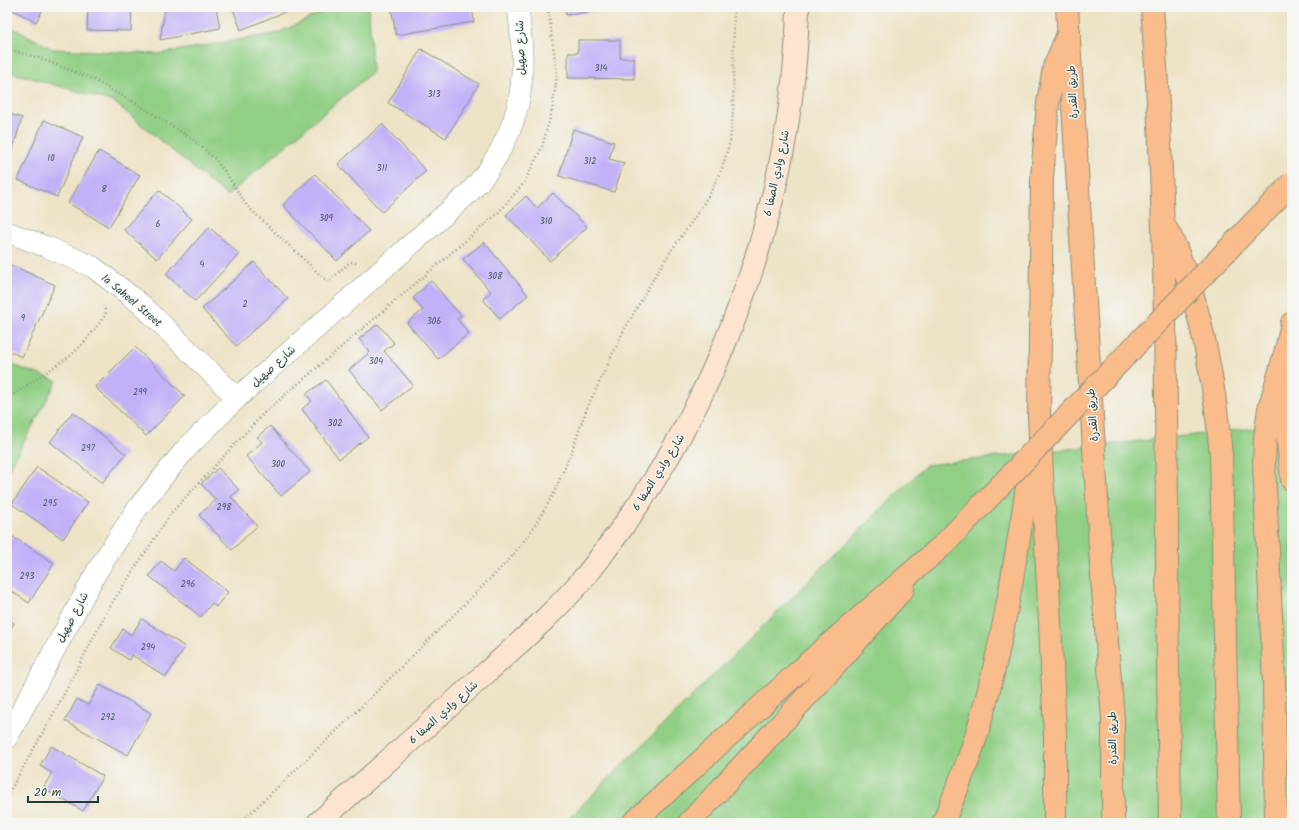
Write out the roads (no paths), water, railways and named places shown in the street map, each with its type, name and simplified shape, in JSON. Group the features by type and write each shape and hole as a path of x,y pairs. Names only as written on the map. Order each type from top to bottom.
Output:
{"main road":[{"name":"طريق القدرة","path":"1067,7 1101,556 1113,719 1113,823"},
{"path":"1152,7 1158,88 1163,223 1170,823"},
{"path":"1055,823 1055,734 1039,417 1042,178 1048,103 1054,67 1069,32"},
{"path":"689,823 832,669 943,545 1292,184"},
{"path":"1163,223 1179,256 1192,294 1203,334 1217,414 1221,455 1229,823"},
{"path":"1276,823 1274,680 1264,465 1265,437 1269,409 1292,323"},
{"path":"1287,346 1285,416 1292,480"},
{"path":"942,823 962,778 979,726 1005,622 1039,417"},
{"path":"633,823 818,654 943,545"}],"street":[{"name":"شارع صهيل","path":"7,738 96,571 137,509 184,451 237,398 468,194 491,168 507,138 518,105 522,70 518,7"},
{"name":"شارع وادي الصفا 6","path":"318,823 471,687 536,627 584,579 631,515 671,453 710,379 734,320 758,251 777,180 790,103 798,25 798,7"},
{"name":"1a Saheel Street","path":"7,232 93,267 142,305 237,398"}]}
